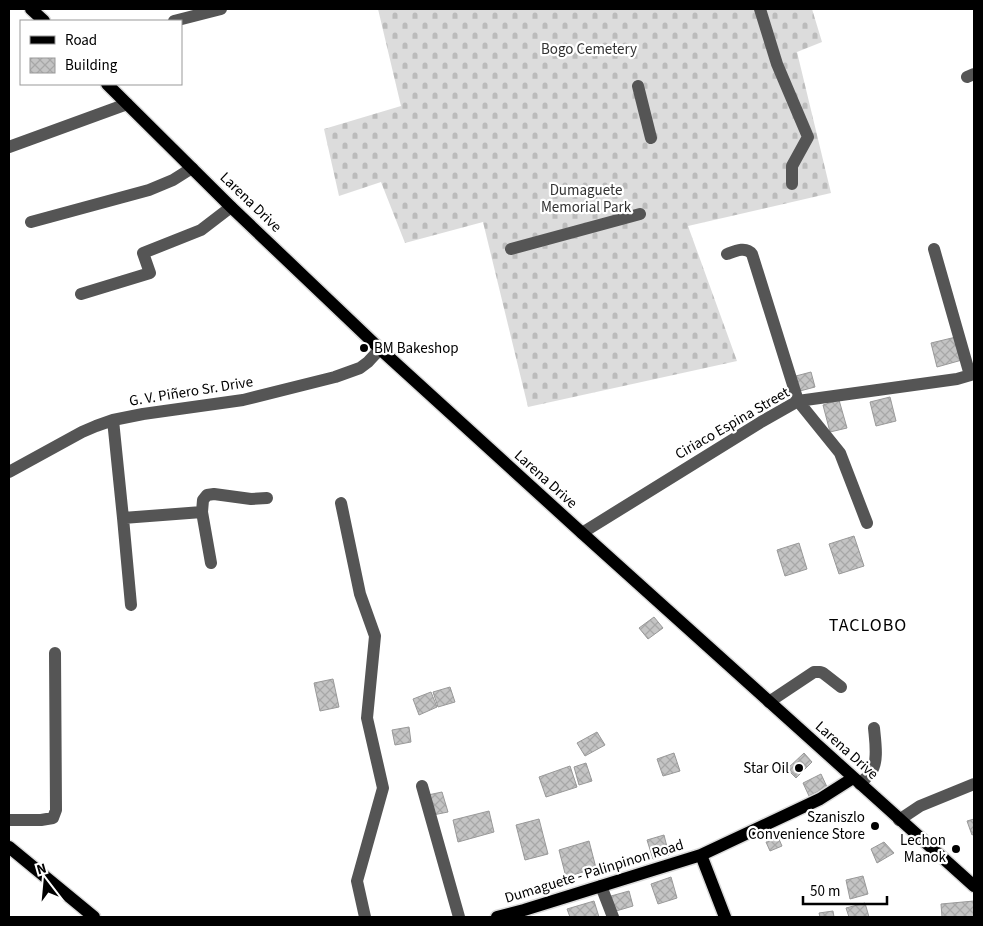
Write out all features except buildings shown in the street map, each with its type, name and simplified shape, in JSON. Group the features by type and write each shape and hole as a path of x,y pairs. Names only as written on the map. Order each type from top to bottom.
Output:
{"main road":[{"path":"31,9 43,20"},
{"name":"Larena Drive","path":"108,85 380,350 974,886"},
{"name":"Dumaguete - Palinpinon Road","path":"496,917 701,855 857,781"},
{"path":"9,847 94,917"},
{"path":"701,855 725,917"}],"street":[{"path":"178,20 221,9"},
{"path":"760,9 777,64 808,137 792,166 792,184"},
{"path":"638,86 651,138"},
{"path":"9,147 127,104"},
{"path":"30,222 149,190 173,180 192,168"},
{"path":"81,294 150,273 143,253 201,230 232,207"},
{"path":"511,249 640,214"},
{"path":"934,249 972,375"},
{"path":"727,254 743,250 750,251 752,254 798,401 840,453 867,523"},
{"name":"G. V. Piñero Sr. Drive","path":"9,472 82,432 113,420 166,410 228,403 335,377 360,368 380,350"},
{"name":"Ciriaco Espina Street","path":"582,533 760,422 798,401 957,379 972,375"},
{"path":"113,420 131,605"},
{"path":"211,563 202,512 203,500 207,495 214,494 251,499 267,498"},
{"path":"341,503 360,594 375,636 367,718 383,788 358,882 365,917"},
{"path":"123,518 202,512"},
{"path":"9,820 53,818 56,810 55,653"},
{"path":"769,702 814,672 824,673 841,688"},
{"path":"857,781 872,772 875,766 874,728"},
{"path":"900,820 920,806 974,784"},
{"path":"422,786 459,917"},
{"path":"601,886 613,917"}],"green space":[{"name":"Dumaguete Memorial Park","path":"378,9 812,9 822,42 797,52 831,193 688,226 737,361 528,407 483,222 405,243 381,182 339,196 324,129 401,106"}],"place":[{"name":"BM Bakeshop","path":"364,348"},
{"name":"Star Oil","path":"799,768"},
{"name":"Szaniszlo Convenience Store","path":"875,826"},
{"name":"Lechon Manok","path":"956,849"}],"district":[{"name":"TACLOBO","path":"868,625"}],"park label":[{"name":"Bogo Cemetery","path":"589,49"}]}
